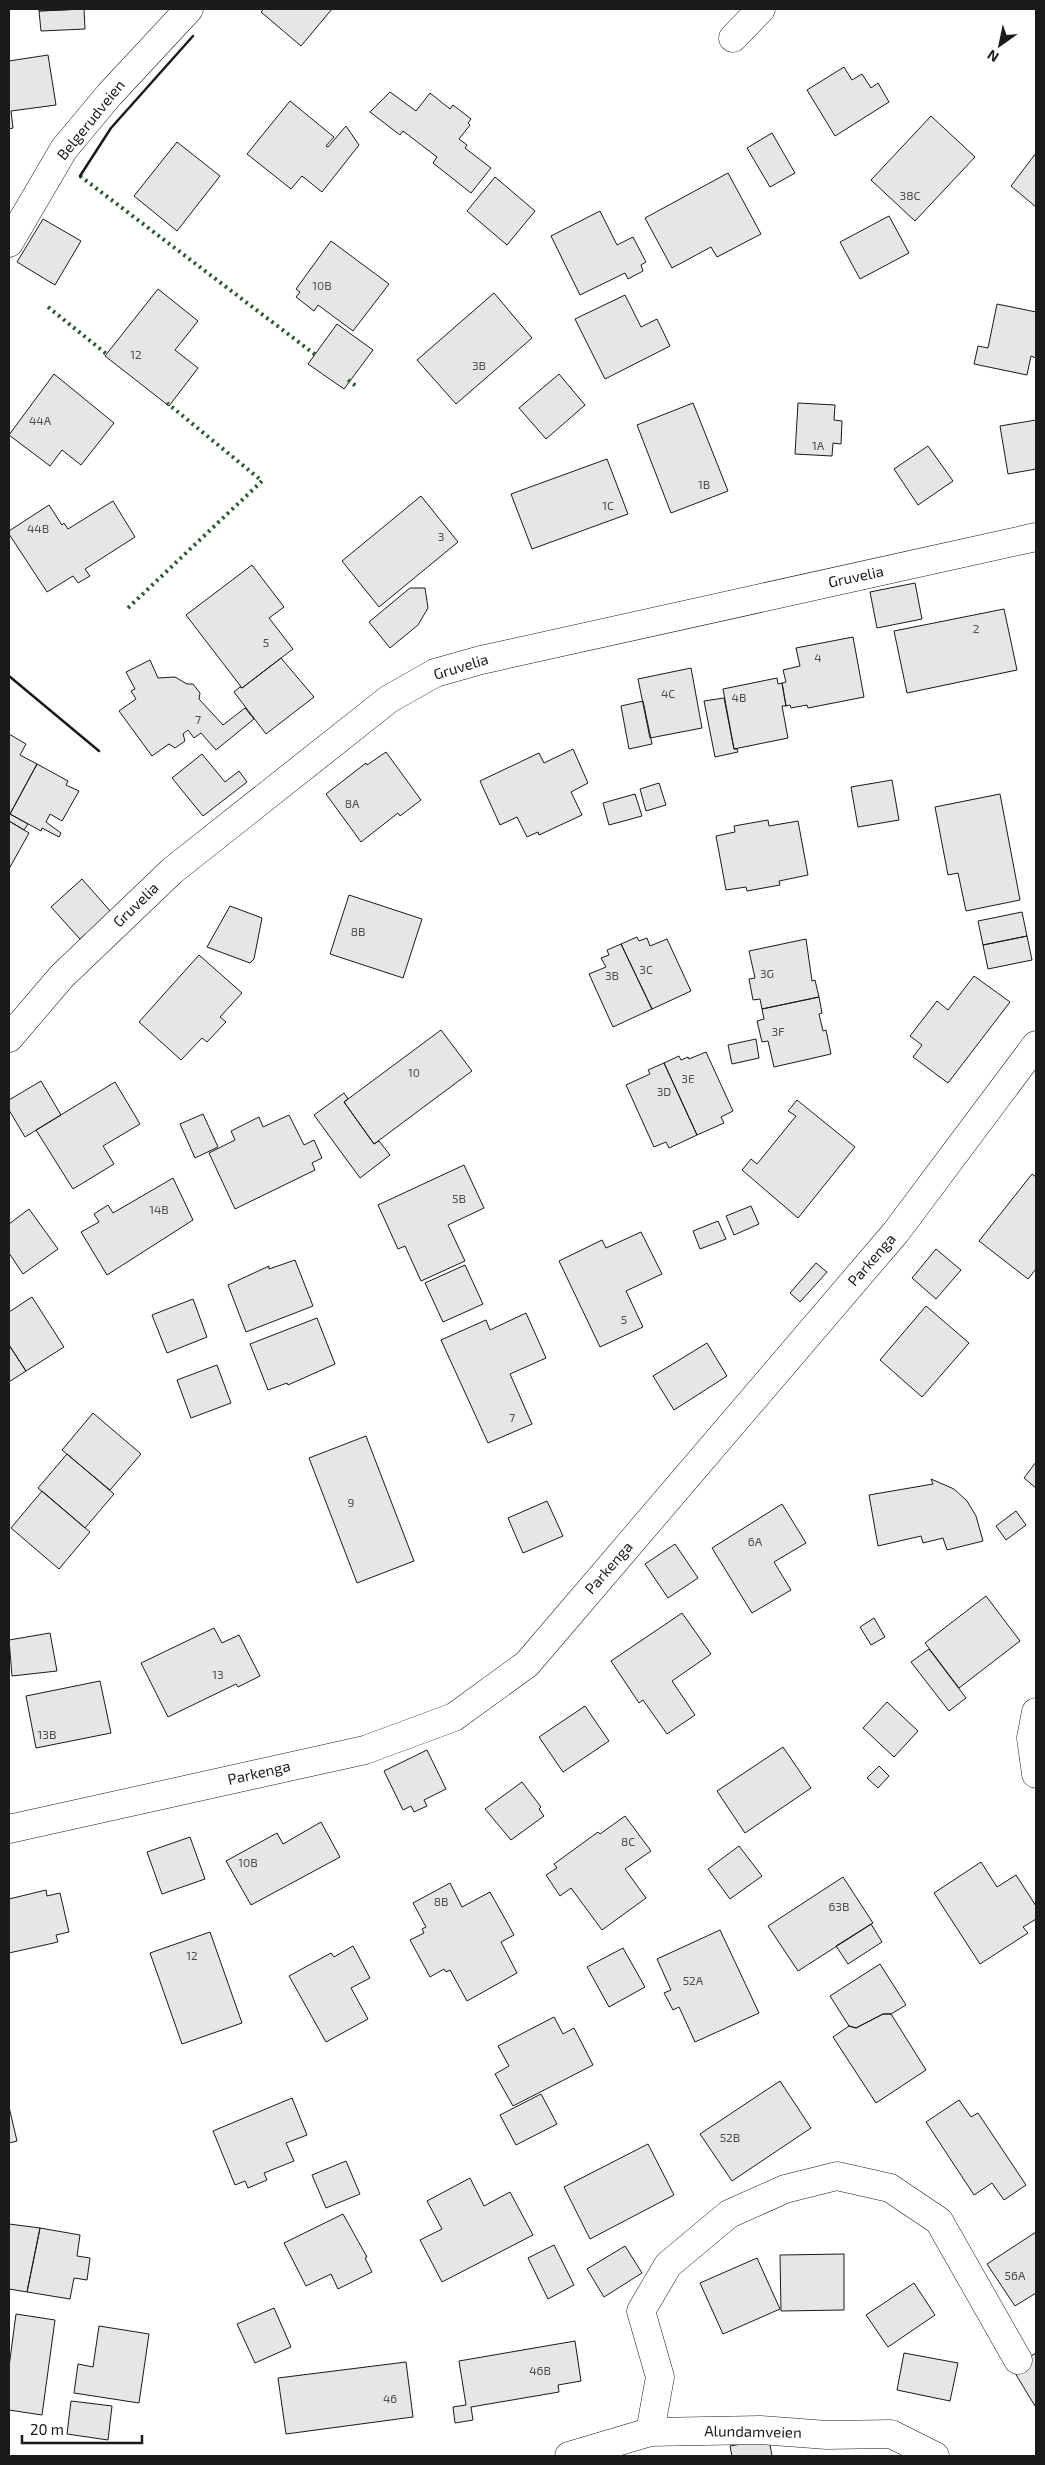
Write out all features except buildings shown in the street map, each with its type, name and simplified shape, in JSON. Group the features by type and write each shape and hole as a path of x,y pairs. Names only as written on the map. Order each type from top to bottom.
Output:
{"street":[{"name":"Belgerudveien","path":"9,243 64,149 109,95 189,9"},
{"path":"733,38 761,9"},
{"name":"Gruvelia","path":"9,1038 62,976 172,870 389,699 435,674 491,658 1036,537"},
{"name":"Parkenga","path":"9,1829 365,1750 454,1717 527,1664 896,1232 1036,1045"},
{"path":"1036,1712 1031,1738 1036,1774"},
{"path":"650,2432 660,2378 641,2311 668,2265 729,2214 786,2188 837,2176 890,2188 939,2221 1018,2360"},
{"name":"Alundamveien","path":"569,2456 650,2432 760,2430 827,2435 890,2434 935,2456"}],"hedge":[{"path":"80,176 317,356"},
{"path":"48,307 109,356"},
{"path":"348,380 356,386"},
{"path":"128,608 262,481 167,403"}],"wall":[{"path":"80,176 111,128 193,36"},
{"path":"9,676 99,751"}]}
